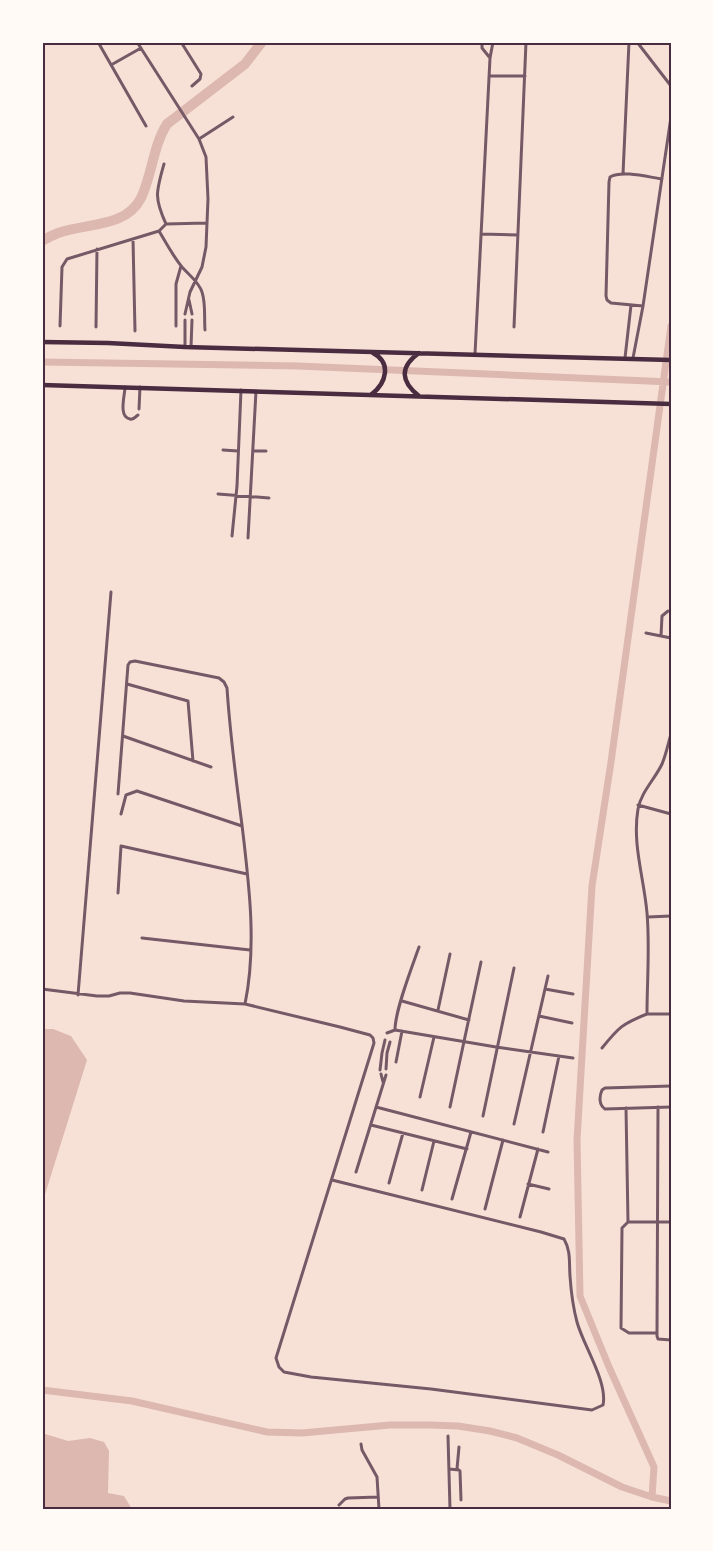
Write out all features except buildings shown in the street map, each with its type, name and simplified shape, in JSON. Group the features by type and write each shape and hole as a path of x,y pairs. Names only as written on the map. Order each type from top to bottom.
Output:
{"main road":[{"path":"42,342 671,360"},
{"path":"370,352 379,356 385,367 383,382 372,394"},
{"path":"419,396 411,390 405,376 406,365 420,353"},
{"path":"42,385 671,404"}],"street":[{"path":"98,42 146,126"},
{"path":"137,42 199,139 206,157 208,170 206,247 202,267 190,292 185,314"},
{"path":"181,42 201,74 200,80 192,86"},
{"path":"482,42 482,48 490,58"},
{"path":"476,354 489,76 493,42"},
{"path":"514,327 526,42"},
{"path":"623,174 629,42"},
{"path":"637,42 671,86"},
{"path":"111,65 141,48"},
{"path":"489,76 525,75"},
{"path":"199,139 233,117"},
{"path":"633,358 671,117"},
{"path":"164,164 156,197 166,224"},
{"path":"642,306 611,303 607,300 609,182 610,177 623,174 662,179"},
{"path":"60,326 61,271 67,259 159,231 166,224 207,223"},
{"path":"159,231 170,251 201,290 204,299 205,330"},
{"path":"481,234 518,235"},
{"path":"133,238 135,331"},
{"path":"96,327 97,249"},
{"path":"176,326 176,284 181,266"},
{"path":"189,298 192,314"},
{"path":"625,358 631,305"},
{"path":"185,320 188,347"},
{"path":"188,347 192,320"},
{"path":"126,387 124,415 131,420 138,415"},
{"path":"139,409 140,387"},
{"path":"232,536 241,390"},
{"path":"248,538 256,391"},
{"path":"223,450 238,450"},
{"path":"253,451 266,451"},
{"path":"218,494 269,498"},
{"path":"78,995 111,592"},
{"path":"661,636 662,616 668,611"},
{"path":"646,633 671,638"},
{"path":"118,794 130,662 219,678 224,682 227,688 230,736 251,921 250,970 245,1004"},
{"path":"127,684 188,701 193,761"},
{"path":"647,1014 648,916 636,842 636,823 638,806 645,790 662,764 671,734"},
{"path":"123,736 211,767"},
{"path":"121,814 126,795 137,791 242,826"},
{"path":"638,806 671,814"},
{"path":"118,893 121,846 247,874"},
{"path":"648,916 671,916"},
{"path":"142,938 250,950"},
{"path":"419,947 392,1033 402,1030 573,1058"},
{"path":"438,1011 450,954"},
{"path":"450,1107 481,962"},
{"path":"483,1116 514,968"},
{"path":"514,1124 548,976"},
{"path":"42,989 78,995 109,996 130,993 184,1000 245,1004 340,1027 370,1035 373,1038 374,1043 276,1358 279,1367 284,1372 592,1410 603,1405 601,1384 577,1323 568,1249 564,1239 332,1180"},
{"path":"545,989 573,994"},
{"path":"401,1001 469,1020"},
{"path":"602,1048 626,1022 647,1014 671,1014"},
{"path":"538,1016 572,1023"},
{"path":"396,1062 402,1030"},
{"path":"420,1097 434,1037"},
{"path":"383,1083 381,1072 385,1040"},
{"path":"386,1070 390,1042"},
{"path":"382,1053 387,1053"},
{"path":"543,1132 560,1056"},
{"path":"356,1172 386,1075"},
{"path":"671,1086 605,1088 602,1090 600,1102 605,1109 671,1107"},
{"path":"376,1107 548,1152"},
{"path":"658,1107 657,1333 658,1339 671,1340"},
{"path":"626,1108 628,1222"},
{"path":"370,1125 467,1149"},
{"path":"452,1199 471,1132"},
{"path":"389,1183 403,1133"},
{"path":"485,1209 502,1140"},
{"path":"422,1190 434,1141"},
{"path":"520,1217 538,1149"},
{"path":"528,1184 549,1189"},
{"path":"657,1333 629,1333 621,1328 622,1228 628,1222 671,1222"},
{"path":"448,1436 450,1509"},
{"path":"361,1444 377,1477 379,1509"},
{"path":"456,1470 459,1447"},
{"path":"449,1469 460,1471 460,1500"},
{"path":"339,1505 348,1498 378,1497"}],"shaded area":[{"path":"42,1029 53,1029 71,1036 87,1060 42,1204"},
{"path":"42,1433 68,1441 90,1438 104,1442 109,1451 108,1493 124,1496 132,1509 42,1509"}],"waterway":[{"path":"42,241 58,233 116,220 134,208 145,189 162,133 167,124 245,64 262,42"},
{"path":"652,1497 654,1467 580,1296 577,1140 592,886 671,326"},
{"path":"42,362 298,366 671,382"},
{"path":"42,1390 132,1401 267,1432 302,1433 390,1425 458,1426 490,1431 517,1438 558,1455 622,1487 671,1501"}]}
